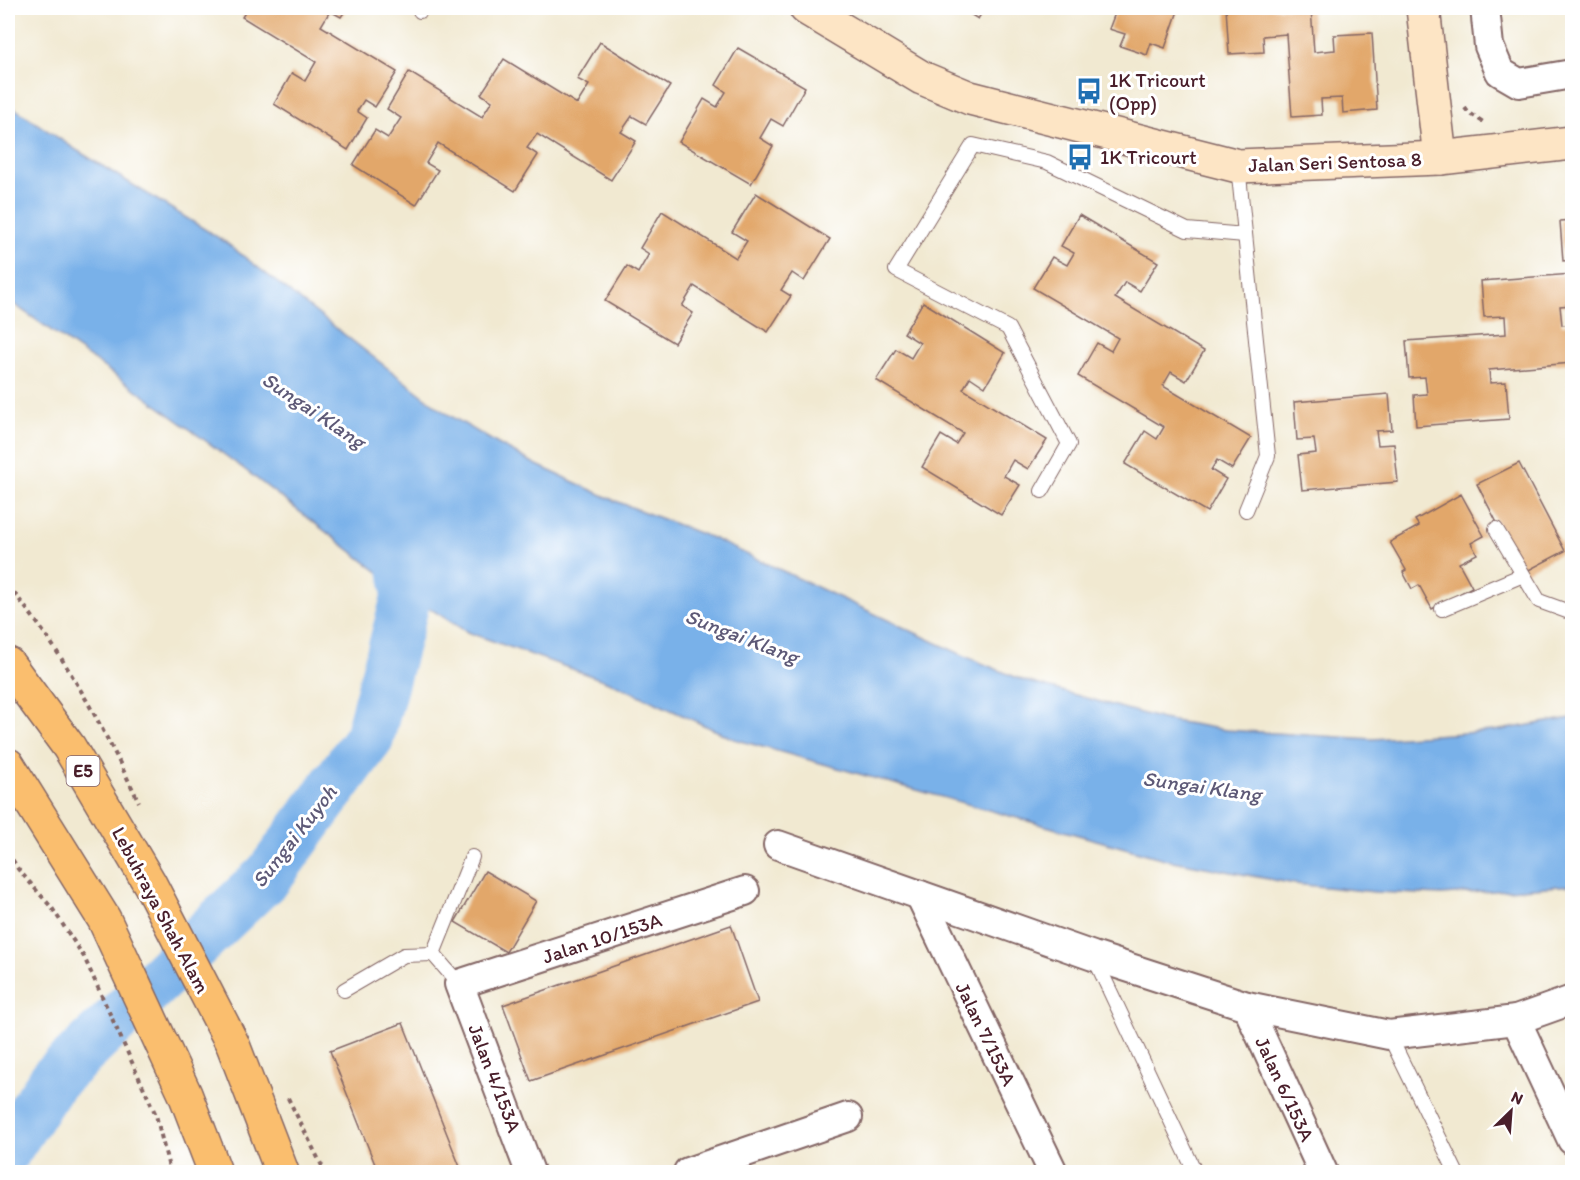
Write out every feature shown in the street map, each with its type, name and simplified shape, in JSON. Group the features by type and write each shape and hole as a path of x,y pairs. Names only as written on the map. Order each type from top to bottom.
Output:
{"highway":[{"name":"Lebuhraya Shah Alam","path":"8,664 69,747 150,884 233,1045 282,1173"},
{"path":"8,765 104,919 185,1094 215,1173"}],"main road":[{"name":"Jalan Seri Sentosa 8","path":"806,8 922,78 970,98 1238,166 1440,158 1572,143"},
{"path":"1423,8 1440,158"}],"street":[{"path":"1485,8 1489,46 1500,72 1519,83 1572,74"},
{"path":"778,845 1093,956 1247,1006 1389,1035 1516,1020 1572,1000"},
{"name":"Jalan 10/153A","path":"459,984 745,891"},
{"name":"Jalan 7/153A","path":"920,895 1053,1173"},
{"name":"Jalan 4/153A","path":"459,984 530,1173"},
{"name":"Jalan 6/153A","path":"1247,1006 1323,1173"},
{"path":"1516,1020 1572,1140"},
{"path":"688,1173 848,1117"}],"lane":[{"path":"1042,491 1069,444 1008,328 896,270 973,145 1047,162 1187,230 1245,235"},
{"path":"1238,166 1269,456 1246,510"},
{"path":"1496,529 1539,601 1572,613"},
{"path":"1442,609 1523,575"},
{"path":"433,954 472,857"},
{"path":"433,954 459,984"},
{"path":"344,990 404,955 433,954"},
{"path":"1093,956 1195,1173"},
{"path":"1389,1035 1456,1173"}],"path":[{"path":"8,586 33,615 96,714 144,811"},
{"path":"8,852 18,869 52,908 84,957 156,1115 170,1173"}],"water":[{"name":"Sungai Klang","path":"8,104 78,151 224,241 444,412 498,444 537,465 613,500 712,538 969,658 1025,681 1162,719 1226,730 1373,739 1494,731 1572,718 1572,885 1442,895 1375,892 1295,884 1168,860 734,739 617,685 467,632 407,594 244,469 8,300"}],"building":[{"path":"248,8 347,8 341,17 330,11 321,26 397,72 375,107 364,100 357,111 367,118 348,150 274,104 292,73 305,81 316,62 242,17"},
{"path":"960,8 985,8 978,19"},
{"path":"1117,8 1179,8 1165,48 1151,43 1147,55 1120,46 1125,34 1109,29"},
{"path":"1226,8 1311,8 1314,52 1335,50 1334,35 1372,33 1377,110 1343,113 1342,98 1321,99 1322,115 1292,117 1286,34 1263,36 1264,52 1229,54"},
{"path":"600,42 670,86 646,124 632,116 621,132 636,141 611,180 537,134 527,148 538,155 515,191 438,143 426,163 438,170 416,205 353,165 375,130 388,138 401,118 387,109 409,72 482,117 492,101 481,94 504,59 577,104 589,85 577,79"},
{"path":"738,48 805,87 783,126 771,119 760,138 773,146 751,184 679,142 704,99 717,107 726,92 716,85"},
{"path":"756,193 830,239 804,281 792,273 781,290 791,296 768,332 694,286 682,306 693,313 674,343 605,301 627,266 638,273 649,254 640,248 662,211 736,258 747,241 732,232"},
{"path":"1079,215 1158,262 1140,291 1125,282 1115,298 1204,351 1186,381 1171,372 1163,386 1251,438 1232,469 1217,460 1211,470 1226,479 1207,512 1125,464 1145,431 1157,439 1164,427 1078,376 1097,343 1111,351 1118,338 1033,288 1052,257 1067,265 1074,253 1061,246"},
{"path":"1572,220 1572,260 1563,261 1560,221"},
{"path":"1572,274 1572,305 1560,306 1562,325 1572,324 1572,363 1489,370 1490,383 1506,382 1509,419 1416,426 1414,395 1427,394 1425,377 1409,378 1406,341 1506,334 1505,316 1484,317 1481,281"},
{"path":"923,302 1005,353 985,387 970,377 963,389 1047,440 1028,469 1013,460 1004,476 1020,485 1001,515 922,467 941,435 956,444 963,433 876,380 896,349 911,358 920,343 904,333"},
{"path":"1389,394 1392,430 1376,431 1378,445 1394,444 1398,482 1302,490 1298,455 1316,453 1314,439 1297,440 1294,402"},
{"path":"1519,463 1565,551 1523,573 1477,484"},
{"path":"1461,494 1484,536 1471,543 1477,554 1459,563 1472,587 1432,609 1419,585 1412,589 1403,572 1406,570 1390,542 1419,526 1415,520"},
{"path":"485,871 536,901 506,952 455,922"},
{"path":"731,925 758,1002 531,1081 503,1005"},
{"path":"403,1023 462,1172 378,1172 330,1051"}],"waterway":[{"name":"Sungai Kuyoh","path":"8,1148 53,1080 269,875 369,738 407,594 397,528"}],"place":[{"name":"1K Tricourt (Opp)","path":"1089,91"},
{"name":"1K Tricourt","path":"1080,157"}]}
